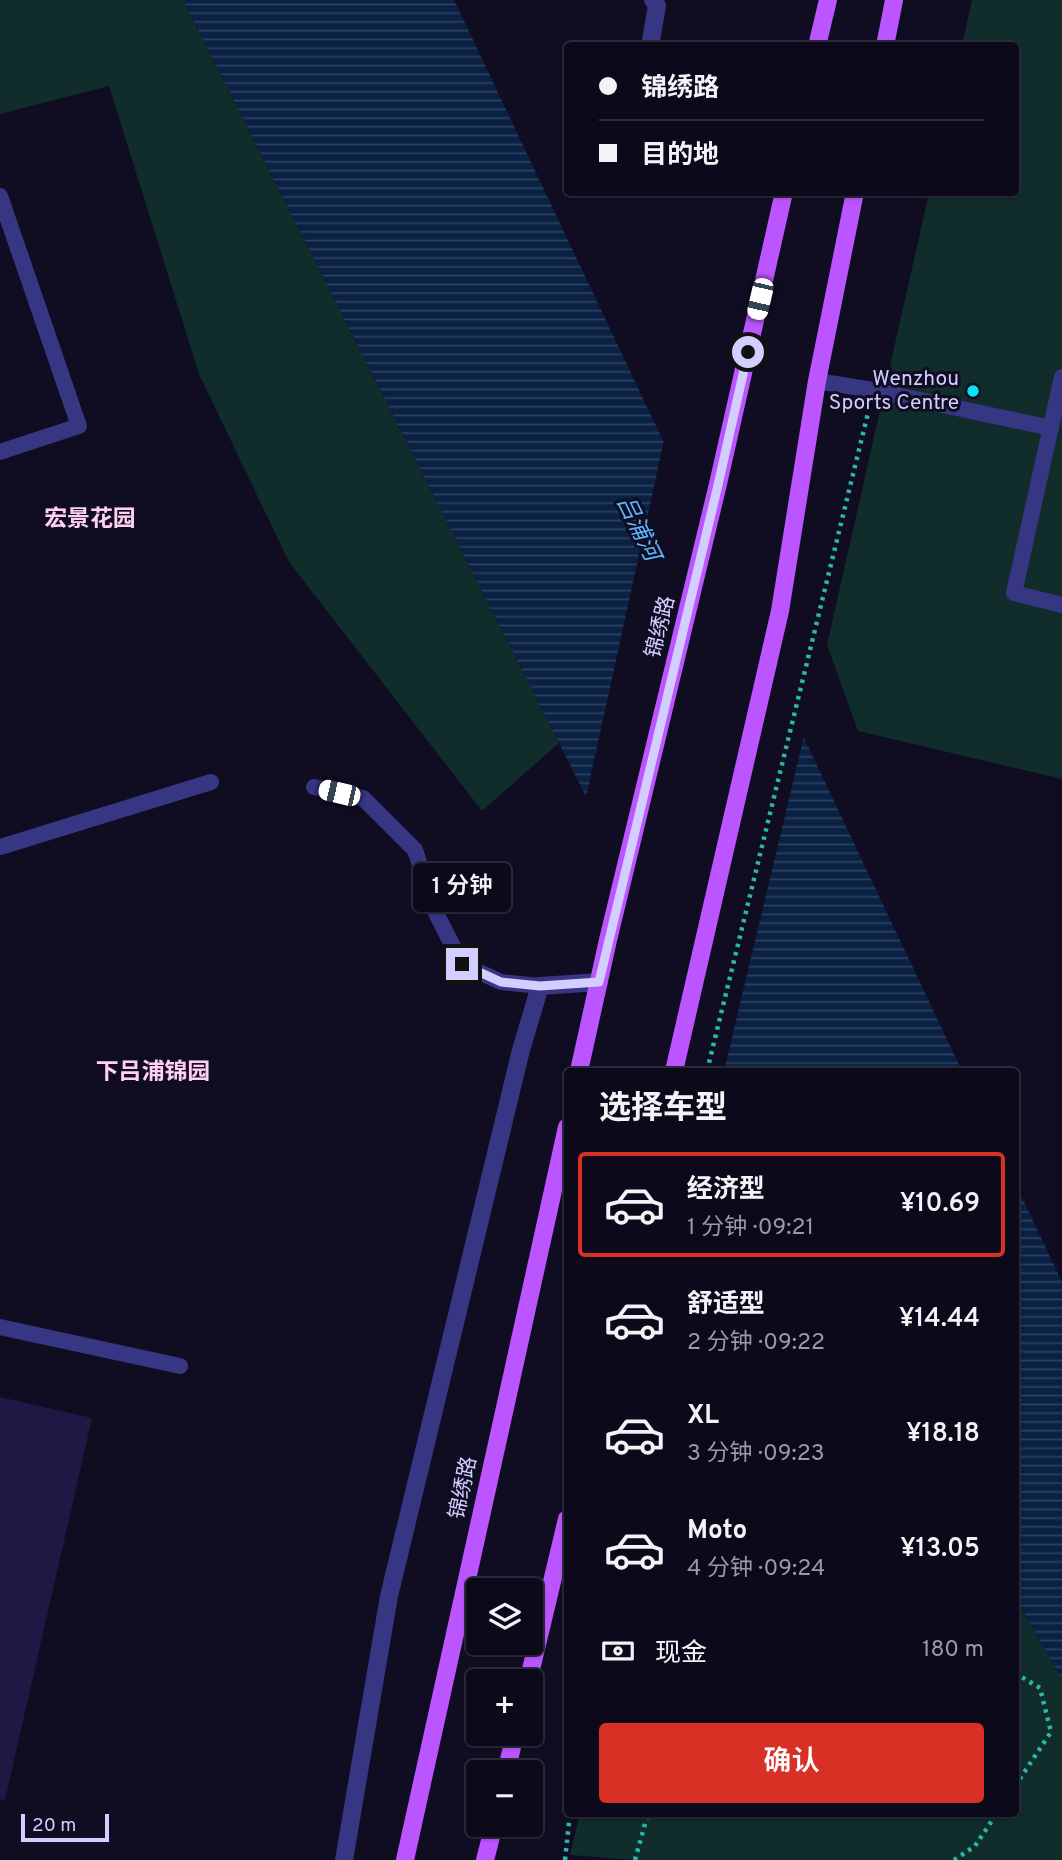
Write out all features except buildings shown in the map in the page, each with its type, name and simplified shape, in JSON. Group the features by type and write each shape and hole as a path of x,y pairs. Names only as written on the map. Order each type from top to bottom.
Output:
{"main road":[{"path":"818,42 827,0"},
{"path":"886,42 894,0"},
{"name":"锦绣路","path":"580,1068 718,485 783,196"},
{"path":"675,1068 780,611 817,381 854,196"},
{"name":"锦绣路","path":"405,1860 564,1140"},
{"path":"531,1669 564,1532"},
{"path":"485,1860 491,1837"}],"street":[{"path":"651,42 657,6 653,0"},
{"path":"344,1860 389,1596 518,1063 540,986 599,982"}],"lane":[{"path":"0,196 79,426 0,452"},
{"path":"1062,377 1014,593 1062,604"},
{"path":"817,381 873,390 1051,428"},
{"path":"0,847 211,782"},
{"path":"314,787 363,798 415,850 436,914 462,964 501,982 540,986"},
{"path":"0,1327 180,1366"}],"path":[{"path":"708,1068 873,390"},
{"path":"1019,1675 1040,1688 1051,1732 1019,1780"},
{"path":"565,1860 570,1817"},
{"path":"635,1860 647,1817"},
{"path":"954,1860 975,1846 994,1817"}],"green space":[{"path":"0,0 183,0 559,743 482,811 289,562 199,374 109,86 0,114"},
{"name":"Wenzhou Sports Centre","path":"972,0 1062,0 1062,779 858,731 827,645 928,196 1019,196 1019,42 963,42"},
{"path":"1019,1603 1062,1680 1062,1860 633,1860 570,1855 579,1817 1019,1817"}],"water":[{"name":"吕浦河","path":"183,0 454,0 961,1068 723,1068"},
{"path":"1019,1191 1062,1282 1062,1680 1019,1603"}],"pier":[{"path":"665,436 805,732 725,1068 719,1068 585,802"}],"place":[{"name":"Wenzhou Sports Centre","path":"973,391"}],"district":[{"name":"宏景花园","path":"90,520"},
{"name":"下吕浦锦园","path":"153,1073"}],"route":[{"path":"462,964 501,982 540,986 599,982 748,352"}]}
